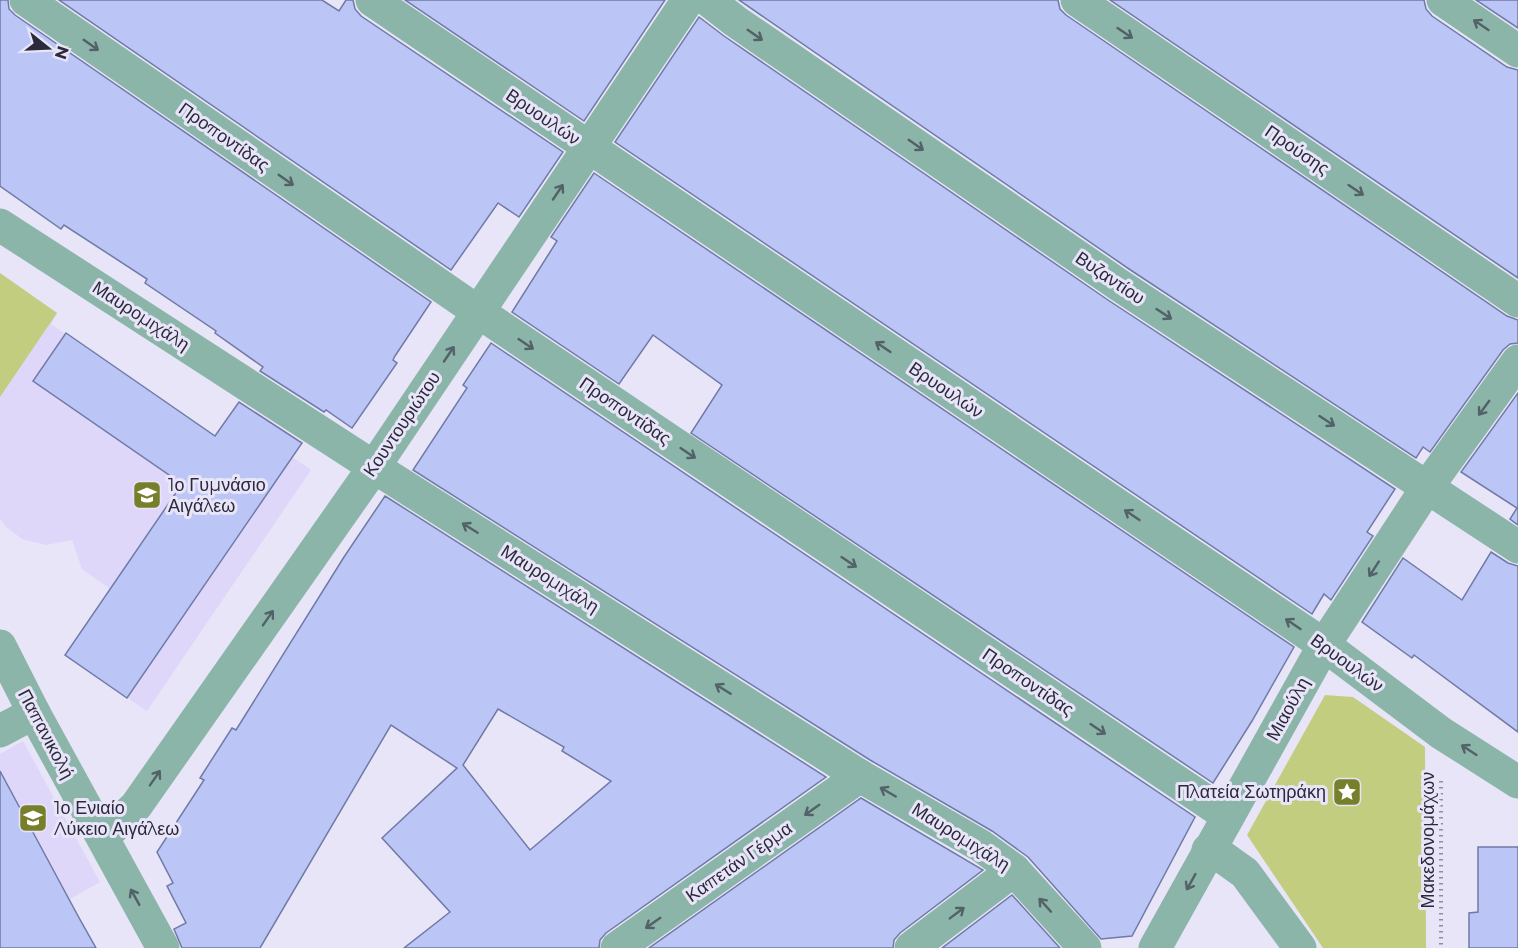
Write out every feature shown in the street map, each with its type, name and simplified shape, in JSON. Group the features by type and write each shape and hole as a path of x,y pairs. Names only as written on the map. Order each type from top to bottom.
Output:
{"street":[{"name":"Προποντίδας","path":"26,0 477,312 1228,816"},
{"name":"Βρυουλών","path":"372,0 1324,645 1441,733 1518,782"},
{"name":"Κουντουριώτου","path":"103,837 136,806 374,467 688,0"},
{"name":"Βυζαντίου","path":"708,0 735,21 1119,285 1518,546"},
{"name":"Προύσης","path":"1077,0 1518,301"},
{"path":"1443,0 1518,51"},
{"name":"Μαυρομιχάλη","path":"0,225 374,467 860,776 981,846 1014,870 1085,948"},
{"name":"Μιαούλη","path":"1155,948 1324,645 1428,486 1518,361"},
{"name":"Παπανικολή","path":"0,646 34,713 163,948"},
{"path":"0,731 34,713"},
{"name":"Καπετάν Γέρμα","path":"617,948 860,776"},
{"path":"1209,850 1245,873 1300,948"},
{"path":"911,948 1014,870"}],"path":[{"name":"Μακεδονομάχων","path":"1441,733 1441,948"}],"shaded area":[{"name":"1ο Γυμνάσιο Αιγάλεω","path":"0,273 57,313 51,324 175,409 201,457 230,414 311,470 147,711 65,655 110,589 82,569 72,540 46,545 22,539 6,527 0,519"},
{"name":"1ο Ενιαίο Λύκειο Αιγάλεω","path":"23,741 100,882 70,899 96,948 0,948 0,754"}],"green space":[{"path":"0,273 57,313 0,397"},
{"name":"Πλατεία Σωτηράκη","path":"1325,695 1353,697 1425,747 1426,948 1323,948 1247,835"}],"building":[{"path":"0,0 8,0 9,9 15,15 431,302 395,356 393,360 397,363 352,428 260,371 263,367 215,333 216,331 145,283 147,279 64,225 61,229 0,186"},
{"path":"59,0 322,0 339,11 346,0 353,0 355,9 361,16 563,152 519,217 498,203 451,270"},
{"path":"405,0 665,0 584,121"},
{"path":"739,0 1058,0 1060,9 1066,15 1507,316 1518,320 1518,343 1510,344 1503,350 1430,452 1423,447 1416,458 1129,269"},
{"path":"1110,0 1424,0 1426,9 1432,16 1507,67 1518,70 1518,278"},
{"path":"1476,0 1518,0 1518,28"},
{"path":"699,17 1108,300 1395,489 1367,532 1373,536 1331,600 1324,594 1312,614 615,142"},
{"path":"594,173 1294,647 1213,783 691,433 722,385 653,335 619,384 512,312 557,241 551,237"},
{"path":"66,333 215,436 239,402 302,443 127,698 65,655 182,484 33,381"},
{"path":"491,343 1195,817 1132,936 1101,939 1028,857 992,831 870,760 413,470 467,388 463,385"},
{"path":"1518,393 1518,525 1510,519 1517,508 1461,472"},
{"path":"385,496 826,777 606,933 600,940 599,948 404,948 450,912 382,838 457,768 391,725 260,948 182,948 174,929 186,923 167,886 173,883 157,852 204,780 200,778 232,728 236,730 344,557","holes":["498,709 564,747 562,751 611,781 530,850 463,765"]},
{"path":"1491,552 1508,563 1518,566 1518,732 1414,655 1412,658 1362,622 1403,558 1462,600"},
{"name":"1ο Ενιαίο Λύκειο Αιγάλεω","path":"0,771 78,916 96,948 0,948"},
{"path":"861,798 983,870 900,933 894,940 893,948 649,948"},
{"path":"1478,847 1518,847 1518,948 1469,948 1469,913 1478,912"},
{"path":"1012,895 1060,948 942,948"}],"place":[{"name":"1ο Γυμνάσιο Αιγάλεω","path":"147,495"},
{"name":"Πλατεία Σωτηράκη","path":"1347,792"},
{"name":"1ο Ενιαίο Λύκειο Αιγάλεω","path":"33,818"}]}
